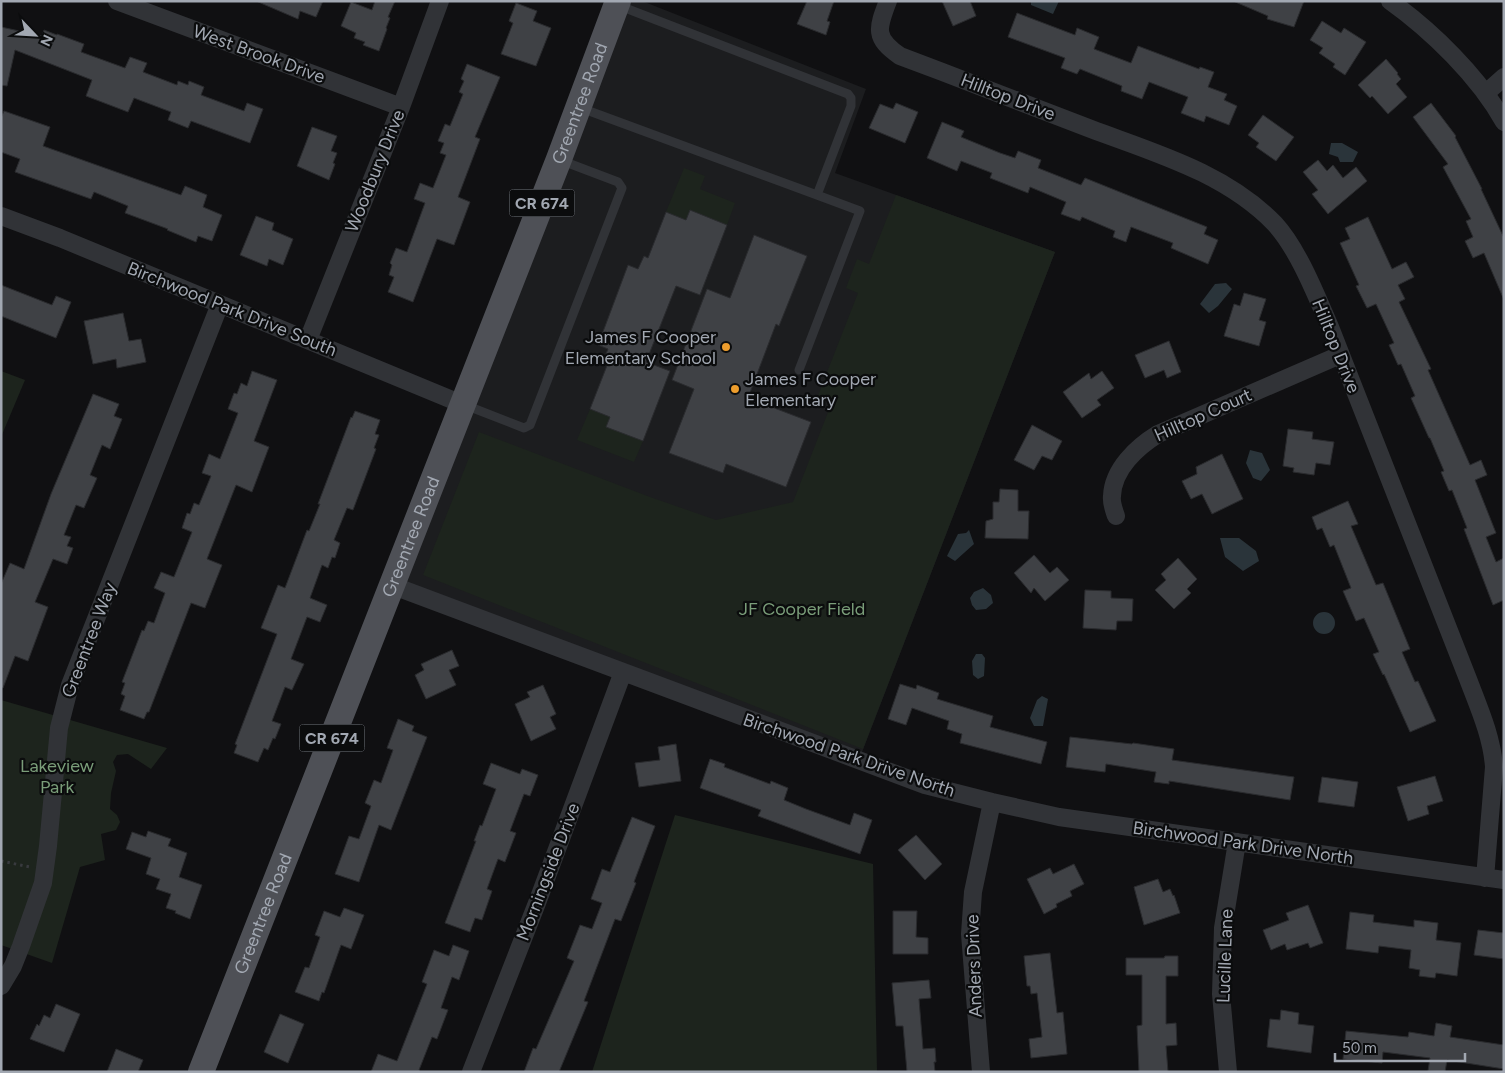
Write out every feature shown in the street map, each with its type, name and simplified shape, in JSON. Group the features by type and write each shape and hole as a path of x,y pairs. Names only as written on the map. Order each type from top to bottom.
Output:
{"main road":[{"name":"Greentree Road","path":"201,1072 559,160 618,3"}],"street":[{"name":"West Brook Drive","path":"117,1 401,107"},
{"name":"Woodbury Drive","path":"308,340 401,107 440,1"},
{"name":"Hilltop Drive","path":"888,1 880,29 881,37 884,44 900,56 1157,154 1227,185 1258,208 1276,225 1292,248 1313,288 1340,355 1468,679 1491,746 1494,767 1486,878"},
{"path":"1390,1 1406,12 1432,36 1486,93 1504,122"},
{"path":"1486,93 1504,77"},
{"name":"Birchwood Park Drive South","path":"1,216 60,238 462,404"},
{"name":"Greentree Way","path":"1,986 13,966 39,896 45,868 59,728 70,686 220,304"},
{"name":"Hilltop Court","path":"1116,516 1112,498 1115,482 1130,457 1142,444 1158,434 1340,355"},
{"name":"Birchwood Park Drive North","path":"391,585 925,785 1059,817 1504,880"},
{"name":"Morningside Drive","path":"471,1072 537,903 623,672"},
{"name":"Anders Drive","path":"982,1072 970,934 973,892 992,802"},
{"name":"Lucille Lane","path":"1228,1072 1221,994 1222,928 1237,842"}],"lane":[{"path":"618,3 848,94 851,98 851,106 817,195"},
{"path":"579,106 860,211 799,370"},
{"path":"462,404 524,428 530,425 622,188 618,182 559,160"}],"path":[{"path":"1,861 45,868"}],"shaded area":[{"name":"James F Cooper Elementary","path":"618,1 642,1 866,89 835,173 1055,252 859,760 391,585"},
{"path":"1031,1 1059,1 1053,14 1031,5"},
{"path":"1331,143 1342,143 1358,152 1353,162 1340,162 1338,157 1329,154"},
{"path":"1226,283 1232,289 1218,306 1209,313 1200,304 1215,284"},
{"path":"1250,450 1262,453 1270,470 1261,481 1253,478 1246,463"},
{"path":"969,530 974,544 955,561 947,556 958,534 966,533"},
{"path":"1220,538 1239,538 1256,551 1259,561 1243,571 1225,557"},
{"path":"983,588 991,595 993,603 986,609 976,610 970,598 974,592"},
{"path":"1324,612 1332,615 1335,623 1332,631 1324,634 1316,631 1313,623 1316,615"},
{"path":"976,654 982,654 985,658 984,676 978,679 973,675 972,661"},
{"path":"1042,696 1048,699 1043,726 1034,726 1030,718 1037,700"}],"green space":[{"path":"684,168 705,176 700,189 735,203 727,225 690,210 686,220 666,212"},
{"name":"JF Cooper Field","path":"896,195 1055,252 863,749 423,575 479,432 716,520 793,502 832,402 817,398 858,293 846,288 857,259 869,264"},
{"path":"1,371 25,380 1,437"},
{"path":"590,409 610,417 607,427 643,441 634,462 577,440"},
{"name":"Lakeview Park","path":"1,700 167,748 151,769 128,754 117,755 113,762 116,771 111,793 110,809 117,815 120,822 116,830 101,834 105,860 80,867 52,963 1,945"},
{"path":"675,815 873,864 877,1072 592,1072"}],"building":[{"path":"256,1 323,1 316,17 300,11 298,19"},
{"path":"375,1 395,1 388,17 390,18 379,51 363,45 365,42 354,38 356,33 341,26 351,2 372,10"},
{"path":"807,1 834,1 827,21 830,22 826,35 797,24"},
{"path":"942,1 970,1 976,16 953,26"},
{"path":"1233,1 1304,1 1294,27 1267,19 1268,16"},
{"path":"516,3 537,11 533,21 551,28 536,66 501,54 513,23 509,21"},
{"path":"1017,13 1075,35 1077,28 1099,37 1094,49 1131,63 1138,46 1199,69 1200,67 1214,72 1208,87 1227,94 1224,100 1237,106 1229,125 1206,116 1204,122 1181,113 1188,97 1149,82 1142,99 1121,91 1122,86 1080,69 1077,74 1061,68 1065,58 1008,37"},
{"path":"1322,21 1341,33 1344,28 1366,42 1345,75 1333,67 1335,64 1319,53 1323,48 1310,40"},
{"path":"1,27 42,36 44,30 57,34 84,44 81,52 125,68 130,57 147,63 143,72 177,85 178,81 188,85 189,81 204,87 201,95 244,111 247,103 263,109 250,143 191,121 188,128 168,120 171,112 134,98 128,112 86,96 92,80 15,50 7,86 1,85"},
{"path":"1386,59 1398,73 1401,79 1396,84 1407,97 1388,114 1372,96 1370,98 1358,85"},
{"path":"467,64 500,77 475,137 480,139 458,197 470,202 454,245 437,239 413,302 388,292 394,277 389,275 392,265 390,263 396,248 407,252 425,203 414,199 420,183 433,188 446,155 440,153 444,143 438,141 445,124 450,126 463,94 459,92 464,81 461,79"},
{"path":"896,103 918,112 905,143 869,128 880,104 893,109"},
{"path":"1431,103 1456,136 1504,238 1504,300 1484,253 1473,258 1465,241 1473,237 1466,221 1471,219 1443,167 1448,164 1413,117"},
{"path":"4,111 50,127 43,146 181,195 185,186 207,195 203,207 222,215 212,241 198,236 196,242 125,213 128,206 94,192 91,199 15,172 20,159 1,152 1,118"},
{"path":"1263,115 1294,137 1276,161 1256,147 1259,143 1248,135"},
{"path":"942,122 964,131 961,137 1000,153 1015,158 1018,151 1041,160 1038,168 1081,185 1085,178 1207,227 1204,234 1218,240 1208,264 1171,248 1173,243 1131,227 1126,242 1113,237 1115,231 1082,217 1080,221 1061,214 1066,202 1030,187 1028,193 990,178 992,173 961,161 957,171 927,158"},
{"path":"312,127 337,136 331,151 337,153 329,180 297,166"},
{"path":"1318,160 1327,171 1333,165 1343,178 1356,167 1367,181 1328,214 1312,194 1318,190 1303,172"},
{"path":"690,210 727,225 700,295 676,286 646,362 670,371 643,441 606,427 610,417 590,409 608,363 603,361 608,349 598,345 628,265 638,269 644,256 648,258 666,212 686,220"},
{"path":"256,216 274,223 272,230 293,239 283,265 269,259 267,266 240,255"},
{"path":"1368,217 1392,269 1406,262 1414,277 1398,285 1405,299 1399,302 1431,369 1428,370 1470,465 1481,460 1487,475 1475,480 1496,533 1486,537 1496,562 1504,558 1504,600 1493,605 1464,529 1467,528 1452,490 1449,491 1441,472 1444,471 1411,398 1415,396 1401,364 1398,365 1389,345 1394,343 1376,304 1367,308 1356,286 1359,285 1340,243 1350,239 1345,228"},
{"path":"754,235 807,256 779,326 776,324 748,398 811,422 786,487 726,464 723,473 669,453 694,389 672,380 707,289 730,298"},
{"path":"1,285 52,305 56,296 71,302 56,338 1,316"},
{"path":"1244,293 1266,299 1259,320 1266,322 1259,346 1224,336 1234,304 1240,306"},
{"path":"123,313 129,341 141,339 146,362 117,368 116,359 93,364 84,321"},
{"path":"1169,341 1181,372 1167,378 1164,370 1145,378 1135,355"},
{"path":"252,371 277,380 254,441 269,447 252,492 236,485 207,559 222,565 205,608 191,603 149,712 147,712 144,719 120,710 125,696 121,694 125,683 122,682 142,630 144,631 148,621 154,623 165,593 154,588 161,572 174,577 192,532 182,528 187,513 190,514 194,503 199,505 211,476 202,473 209,454 220,459 238,413 228,409 234,393 237,394 241,383 247,386"},
{"path":"1102,371 1114,388 1097,400 1101,405 1082,418 1063,392 1089,373 1091,379"},
{"path":"93,394 119,404 114,416 122,419 110,449 102,445 90,475 97,478 84,508 76,505 64,535 71,537 67,546 73,548 67,564 53,559 35,602 48,607 28,661 15,656 3,688 1,687 1,584 10,563 24,569 51,494"},
{"path":"355,411 380,420 375,434 379,435 374,448 376,449 353,510 347,508 334,540 340,543 335,558 332,557 328,568 322,565 310,598 327,605 320,622 307,617 291,659 304,664 292,690 285,687 272,721 281,724 275,739 273,738 268,750 264,748 258,762 234,753 237,745 235,744 277,634 261,628 278,585 285,588 307,530 309,531 320,504 318,504"},
{"path":"1032,425 1062,441 1052,460 1042,456 1034,470 1014,460"},
{"path":"1288,429 1313,432 1312,439 1334,442 1330,465 1316,463 1314,475 1293,472 1294,468 1283,466"},
{"path":"1222,454 1243,499 1212,514 1202,494 1191,499 1182,481 1197,474 1196,467"},
{"path":"1000,489 1018,490 1018,511 1029,511 1028,539 985,538 986,521 993,519 993,502 999,502"},
{"path":"1348,501 1358,524 1351,526 1376,585 1383,583 1410,649 1402,652 1415,682 1418,681 1436,721 1410,732 1373,654 1379,652 1364,618 1356,621 1343,591 1351,588 1334,545 1330,547 1322,528 1317,530 1312,517"},
{"path":"1034,555 1050,573 1057,567 1069,580 1045,601 1034,588 1031,593 1014,573"},
{"path":"1178,558 1197,579 1187,589 1191,593 1174,609 1155,590 1166,580 1161,574"},
{"path":"1085,590 1111,591 1111,598 1133,599 1132,621 1117,621 1116,630 1083,628"},
{"path":"452,650 459,666 449,670 456,685 426,699 415,675 424,670 421,664"},
{"path":"900,684 916,689 917,685 939,693 937,699 993,716 990,727 1047,742 1041,764 960,743 962,734 947,729 949,721 912,708 906,725 888,719"},
{"path":"543,685 556,714 550,717 556,729 531,741 515,704 530,697 527,692"},
{"path":"398,719 414,726 412,731 427,737 391,830 379,825 359,882 335,874 349,836 359,839 371,806 365,803 374,780 381,783 393,750 387,748"},
{"path":"1070,737 1174,749 1172,760 1294,777 1290,800 1169,781 1169,784 1154,782 1156,772 1106,764 1105,772 1066,767"},
{"path":"676,744 681,781 639,787 635,763 660,760 658,747"},
{"path":"710,759 725,764 724,767 770,784 771,781 788,788 784,800 806,809 850,825 854,813 872,820 860,854 758,816 761,810 700,788"},
{"path":"491,763 520,774 522,769 538,775 530,796 524,794 510,831 516,833 505,862 498,859 487,889 492,891 482,920 475,918 470,932 445,923 476,841 474,841 480,825 482,826 496,789 483,784"},
{"path":"1435,776 1443,801 1427,806 1429,814 1408,821 1397,787"},
{"path":"1322,777 1358,782 1354,807 1318,802"},
{"path":"632,817 655,826 621,921 615,919 584,1001 588,1002 559,1072 524,1072 533,1048 536,1049 574,961 567,958 580,925 592,929 602,903 591,899 602,869 610,872"},
{"path":"148,831 171,839 168,846 187,853 179,877 202,885 190,919 166,908 171,894 156,889 160,879 146,874 151,858 126,849 132,832 146,837"},
{"path":"916,835 942,864 925,880 898,850"},
{"path":"1074,864 1084,884 1070,891 1072,896 1056,904 1057,907 1044,914 1027,879 1050,868 1053,874"},
{"path":"1158,879 1163,892 1170,889 1174,895 1180,913 1144,925 1134,887"},
{"path":"1308,905 1323,943 1310,948 1308,943 1287,950 1285,944 1271,950 1263,930 1289,920 1286,913"},
{"path":"344,908 364,915 351,949 341,945 324,993 322,992 319,1001 295,992 305,967 309,968 320,937 315,935 324,911 340,917"},
{"path":"893,911 917,911 916,937 928,938 928,954 893,954"},
{"path":"1350,912 1374,915 1373,922 1414,927 1414,920 1438,923 1436,940 1461,943 1457,976 1436,973 1435,978 1419,976 1420,970 1409,968 1411,950 1379,946 1378,953 1346,949"},
{"path":"1478,930 1504,933 1504,959 1474,955"},
{"path":"453,945 469,951 459,980 452,977 441,1008 448,1010 437,1039 432,1037 419,1070 421,1072 371,1072 378,1054 397,1061 427,984 422,982 434,950 449,956"},
{"path":"1050,953 1057,1013 1063,1012 1067,1054 1031,1058 1029,1039 1042,1037 1037,993 1031,994 1030,986 1027,986 1024,956"},
{"path":"1165,956 1178,956 1178,976 1166,976 1166,1024 1176,1023 1177,1045 1166,1046 1168,1072 1139,1072 1137,1026 1142,1025 1142,975 1126,975 1126,958 1164,958"},
{"path":"929,980 931,998 919,999 923,1049 935,1048 935,1072 907,1072 903,1026 896,1026 892,983"},
{"path":"56,1004 80,1014 64,1052 30,1039 37,1024 39,1026 44,1015 50,1018"},
{"path":"1281,1010 1299,1013 1298,1024 1314,1026 1311,1053 1267,1047 1270,1019 1280,1020"},
{"path":"280,1014 304,1024 288,1063 264,1052"},
{"path":"1436,1023 1452,1026 1450,1037 1504,1045 1504,1069 1447,1060 1445,1072 1428,1071 1430,1058 1383,1052 1382,1063 1343,1059 1346,1031 1408,1037 1409,1032 1434,1036"},
{"path":"116,1049 143,1060 138,1072 107,1072"}],"place":[{"name":"James F Cooper Elementary School","path":"726,347"},
{"name":"James F Cooper Elementary","path":"735,389"}]}
